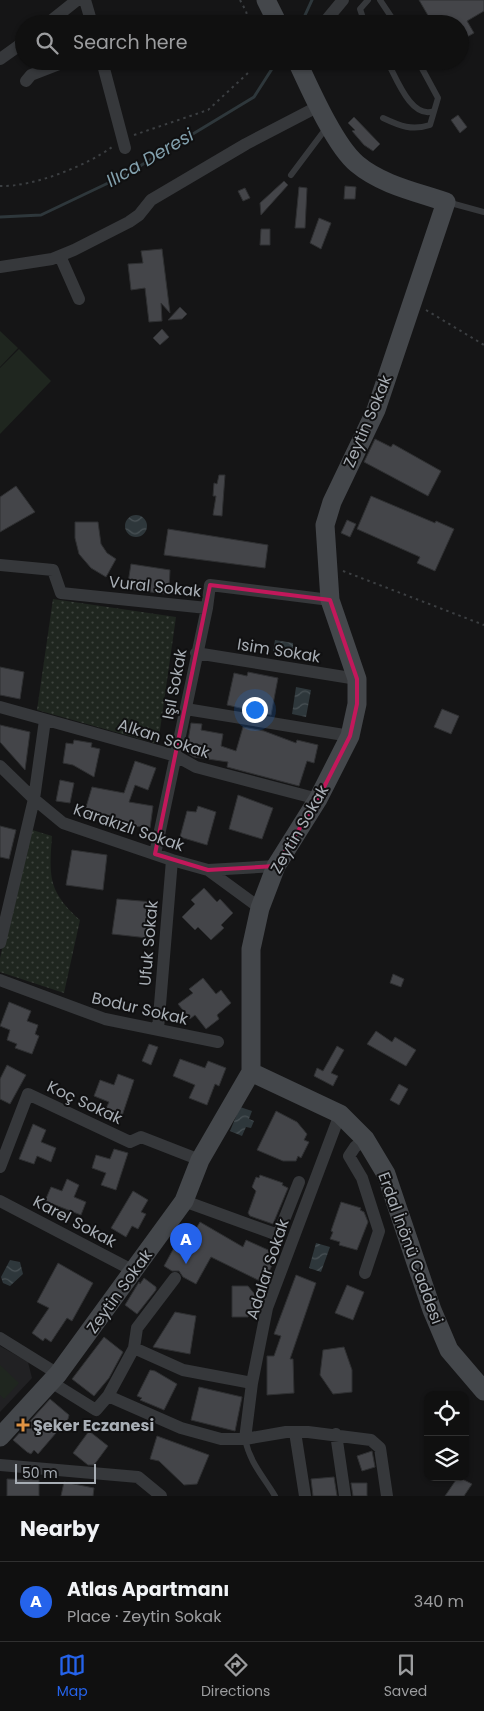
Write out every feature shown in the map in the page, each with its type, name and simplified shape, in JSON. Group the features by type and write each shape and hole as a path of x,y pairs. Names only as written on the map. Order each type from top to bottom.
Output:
{"street":[{"path":"63,15 77,0"},
{"path":"85,0 89,15"},
{"path":"266,0 274,15"},
{"path":"330,15 343,0"},
{"path":"0,59 15,48"},
{"path":"26,81 30,76 44,70"},
{"path":"104,70 124,144"},
{"path":"302,70 319,106 356,164 383,180 446,202"},
{"path":"0,267 52,259 129,222 139,215 151,200 246,144 319,106"},
{"name":"Zeytin Sokak","path":"0,1437 54,1378 184,1201 200,1160 251,1072 252,949 260,908 276,866 318,799 350,736 357,704 357,679 330,600 325,525 332,502 376,410 446,202"},
{"path":"60,256 79,299"},
{"name":"Vural Sokak","path":"0,565 53,570 61,593 207,608 210,584 330,600"},
{"name":"Işıl Sokak","path":"155,854 207,608"},
{"name":"Isim Sokak","path":"196,654 357,679"},
{"name":"Alkan Sokak","path":"0,707 176,756 196,767 318,799"},
{"path":"186,709 350,736"},
{"path":"0,943 34,800 45,720"},
{"name":"Karakızlı Sokak","path":"0,766 34,800 63,823 172,860 208,870 276,866"},
{"name":"Ufuk Sokak","path":"158,1029 172,860"},
{"name":"Karakızlı Sokak","path":"208,870 260,908"},
{"name":"Bodur Sokak","path":"0,980 105,1019 218,1042"},
{"name":"Erdal İnönü Caddesi","path":"251,1072 340,1114 365,1140 386,1174 432,1310 449,1350 484,1390"},
{"name":"Koç Sokak","path":"0,1167 28,1094 130,1142 141,1137 200,1160"},
{"name":"Adalar Sokak","path":"245,1439 252,1383 267,1308 340,1114"},
{"path":"364,1273 379,1230 362,1178 349,1156 355,1147 365,1140"},
{"path":"184,1201 278,1235 299,1182"},
{"name":"Karel Sokak","path":"0,1201 134,1271"},
{"path":"0,1338 96,1410 108,1396 134,1348 137,1328 175,1278"},
{"path":"134,1348 183,1370 252,1383"},
{"path":"108,1396 181,1428 221,1439 245,1439 302,1432 336,1434 371,1440 380,1448 386,1496"},
{"path":"302,1432 305,1496"},
{"path":"336,1434 345,1496"},
{"path":"0,1465 138,1477 161,1496"}],"lane":[{"path":"360,15 366,0"},
{"path":"380,0 390,15"},
{"path":"392,70 415,108 426,113 434,111"},
{"path":"383,118 404,128 419,129 430,125 438,102 437,94 423,70"},
{"path":"291,175 317,138 330,125"},
{"path":"446,202 484,212"},
{"path":"245,1439 248,1454 256,1471 275,1496"}],"path":[{"path":"240,0 247,15"},
{"path":"0,186 12,186 77,168 124,144 208,110 248,73 249,70"},
{"path":"412,302 484,345"},
{"path":"327,564 484,626"}],"highlighted area":[{"path":"210,585 330,600 357,679 357,704 350,736 318,799 276,866 208,870 155,854"}],"shaded area":[{"path":"0,331 18,348 0,367"},
{"path":"19,349 51,381 0,434 0,368"},
{"path":"53,599 176,617 158,744 37,710"},
{"path":"29,829 52,836 51,873 56,891 69,910 80,920 64,993 0,972 0,958"},
{"path":"0,1346 28,1362 32,1378 0,1412"},
{"path":"0,1365 19,1383 4,1399 0,1395"}],"water":[{"path":"132,515 140,515 147,522 147,530 140,537 132,537 125,530 125,522"},
{"path":"275,640 293,643 293,653 273,651"},
{"path":"296,687 311,690 306,717 292,714"},
{"path":"240,1107 252,1111 249,1119 254,1121 251,1128 246,1127 242,1136 230,1131"},
{"path":"316,1243 330,1247 321,1272 309,1268"},
{"path":"10,1260 20,1262 23,1274 10,1286 3,1283 1,1277"}],"building":[{"path":"419,0 484,0 484,11 469,20 469,15 428,15"},
{"path":"469,24 474,33 469,36"},
{"path":"458,115 467,127 460,133 451,120"},
{"path":"354,117 380,144 373,151 364,145 352,131 355,130 348,123"},
{"path":"284,181 288,185 261,215 260,203"},
{"path":"345,186 356,187 355,199 344,199"},
{"path":"299,187 307,188 305,228 295,228"},
{"path":"245,188 250,198 243,201 238,191"},
{"path":"319,218 331,223 321,249 310,243"},
{"path":"261,229 270,229 270,245 260,245"},
{"path":"162,249 170,313 161,303 162,321 149,322 145,288 131,290 128,264 143,263 141,251"},
{"path":"180,307 187,314 182,319 168,320"},
{"path":"162,329 169,337 160,345 153,338"},
{"path":"375,439 391,447 393,444 441,471 428,496 364,462"},
{"path":"219,475 225,475 222,516 213,515 216,496 213,496 214,483 217,484"},
{"path":"16,486 35,512 0,532 0,497"},
{"path":"371,496 454,529 435,571 417,563 420,557 357,529"},
{"path":"347,520 356,524 350,537 341,533"},
{"path":"75,522 98,522 101,544 107,553 116,559 106,577 91,568 79,554 75,538"},
{"path":"168,529 268,545 265,568 164,555"},
{"path":"131,564 170,570 169,590 167,589 166,594 127,589"},
{"path":"0,667 24,672 20,699 0,695"},
{"path":"248,672 278,678 271,715 227,705 234,673 247,676"},
{"path":"442,709 459,716 451,734 434,727"},
{"path":"191,723 202,724 201,730 223,734 221,746 236,751 243,727 264,731 296,743 297,740 318,745 314,763 307,761 299,786 227,767 228,762 194,757 186,752"},
{"path":"0,725 30,732 25,770 0,742"},
{"path":"74,740 92,743 91,747 100,749 94,777 73,765 63,763 66,743 73,744"},
{"path":"135,761 156,768 148,790 135,785 129,802 153,806 150,828 125,825 124,828 84,814 92,787 124,793"},
{"path":"60,780 74,783 70,803 56,801"},
{"path":"238,795 273,808 262,839 229,829"},
{"path":"198,806 216,812 207,845 180,837 187,811 196,812"},
{"path":"0,826 16,830 9,859 0,857"},
{"path":"72,850 107,855 103,890 66,885"},
{"path":"204,888 217,902 220,899 233,913 221,925 224,928 211,940 198,927 195,930 182,917 195,904 191,900"},
{"path":"117,899 153,902 148,938 112,934"},
{"path":"393,974 404,979 401,987 390,983"},
{"path":"203,978 216,994 221,990 231,1003 217,1015 219,1019 206,1029 195,1015 190,1019 178,1004 193,993 189,989"},
{"path":"9,1002 31,1011 27,1021 38,1025 35,1034 39,1036 32,1054 15,1048 17,1044 7,1040 10,1030 0,1026"},
{"path":"376,1031 392,1042 395,1037 416,1050 406,1066 367,1044"},
{"path":"149,1044 158,1047 151,1065 142,1061"},
{"path":"337,1046 344,1050 331,1073 338,1076 333,1086 314,1076 317,1068 323,1071"},
{"path":"180,1059 205,1068 208,1061 226,1068 219,1086 215,1084 207,1105 189,1098 195,1085 173,1076"},
{"path":"7,1065 26,1075 10,1104 0,1099 0,1079"},
{"path":"118,1074 134,1080 121,1119 104,1113 109,1102 94,1096 100,1080 114,1085"},
{"path":"399,1084 408,1089 399,1105 390,1100"},
{"path":"276,1111 297,1122 307,1134 304,1140 309,1142 301,1158 298,1156 296,1161 283,1161 257,1150"},
{"path":"33,1124 46,1130 41,1142 56,1148 51,1162 37,1156 34,1164 19,1159"},
{"path":"114,1149 128,1153 116,1190 101,1185 106,1173 92,1168 96,1155 110,1159"},
{"path":"260,1175 283,1183 282,1185 288,1188 273,1224 250,1216 248,1213 256,1191 252,1187 256,1177 259,1178"},
{"path":"67,1179 79,1185 74,1197 86,1202 81,1215 45,1201 51,1187 62,1191"},
{"path":"133,1191 148,1200 141,1212 146,1214 138,1229 132,1226 126,1237 111,1228"},
{"path":"341,1202 361,1208 360,1210 364,1212 368,1222 357,1250 339,1245 340,1242 330,1239"},
{"path":"200,1222 243,1247 246,1240 277,1254 264,1283 211,1257 196,1284 183,1277 179,1271 172,1271 164,1266 176,1244 184,1249"},
{"path":"58,1263 93,1283 72,1321 67,1318 51,1342 45,1338 43,1341 32,1333 49,1308 37,1302"},
{"path":"296,1275 316,1283 290,1359 293,1359 294,1393 267,1395 267,1356 274,1356 281,1336 274,1334"},
{"path":"144,1278 156,1287 156,1290 137,1314 125,1305 139,1282 140,1284"},
{"path":"347,1285 364,1292 353,1320 335,1313"},
{"path":"232,1286 248,1286 257,1297 256,1305 248,1317 232,1317"},
{"path":"175,1312 196,1316 190,1354 153,1347"},
{"path":"104,1337 123,1352 109,1378 94,1396 72,1379"},
{"path":"344,1347 352,1370 352,1392 333,1394 320,1375 323,1350"},
{"path":"150,1370 177,1384 164,1410 140,1400 142,1398 137,1396"},
{"path":"199,1387 242,1397 235,1431 191,1420"},
{"path":"50,1399 69,1415 68,1419 38,1454 34,1450 31,1454 13,1440"},
{"path":"89,1431 108,1446 94,1465 88,1465 73,1453"},
{"path":"157,1436 209,1455 197,1484 184,1485 159,1461 150,1459"},
{"path":"372,1451 375,1467 362,1471 357,1456"},
{"path":"334,1477 337,1496 313,1496 311,1479"},
{"path":"7,1479 39,1480 39,1496 7,1496"},
{"path":"455,1481 466,1481 472,1484 464,1496 445,1496"},
{"path":"64,1482 94,1488 93,1496 61,1496"},
{"path":"351,1483 367,1483 367,1496 353,1496"}],"waterway":[{"name":"Ilıca Deresi","path":"305,15 312,0"},
{"name":"Ilıca Deresi","path":"0,217 41,215 125,175 254,97 271,70"}],"place":[{"name":"Atlas Apartmanı","path":"186,1264"},
{"name":"Şeker Eczanesi","path":"23,1425"}]}
